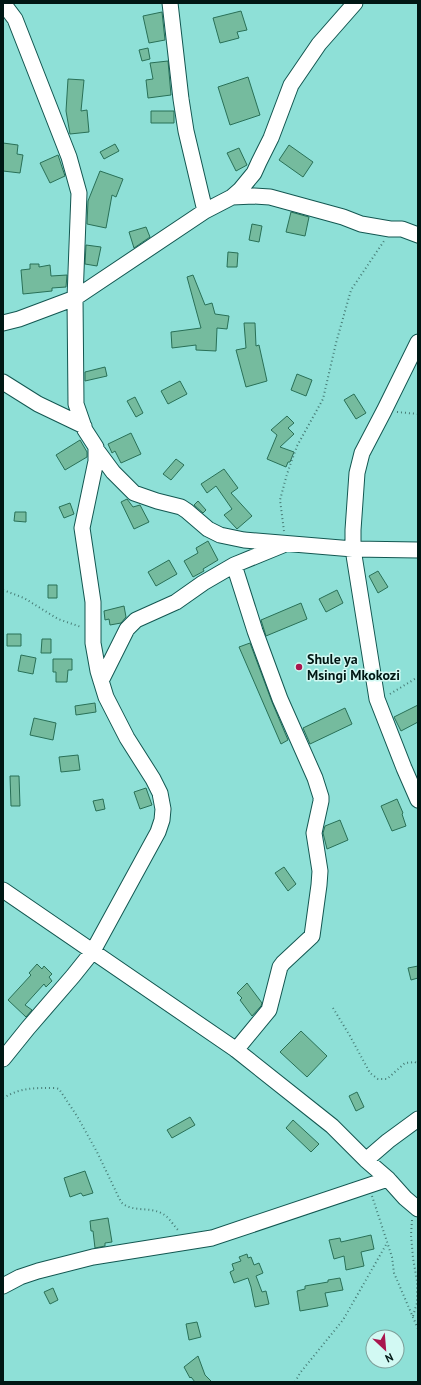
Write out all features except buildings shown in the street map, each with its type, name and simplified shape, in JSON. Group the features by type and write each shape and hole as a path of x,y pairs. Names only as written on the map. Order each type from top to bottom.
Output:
{"street":[{"path":"3,3 15,19 69,157 77,183 79,199 75,298 76,404 84,426 96,450 113,472 134,493 181,507 212,532 220,535 244,540 353,549 418,550"},
{"path":"170,3 185,125 206,211"},
{"path":"3,323 19,319 75,298 240,190 254,173 271,138 291,85 319,44 355,3"},
{"path":"232,196 270,197 329,213 361,224 390,229 402,229 418,235"},
{"path":"418,342 362,452 358,464 352,530 353,549 378,699 404,768 418,800"},
{"path":"3,382 38,404 84,426"},
{"path":"3,1059 93,951 154,838 162,820 163,809 160,793 153,779 127,738 106,697 100,681 93,642 93,602 82,528 96,461 96,450"},
{"path":"100,681 130,624 143,616 176,602 203,583 234,565 286,543"},
{"path":"234,565 255,631 280,699 316,778 321,797 314,833 320,871 320,885 312,936 280,967 269,1010 236,1050"},
{"path":"3,890 236,1050 332,1126 416,1207"},
{"path":"366,1160 388,1141 418,1119"},
{"path":"3,1286 20,1277 38,1271 93,1257 212,1238 342,1194 369,1187 388,1179"}],"path":[{"path":"286,543 280,500 287,474 297,446 323,399 351,290 380,247 390,229"},
{"path":"384,411 418,414"},
{"path":"3,590 24,598 58,619 93,632"},
{"path":"378,699 391,693 418,676"},
{"path":"332,1008 350,1036 370,1073 378,1079 387,1079 405,1063 415,1062 418,1064"},
{"path":"3,1098 15,1091 29,1088 59,1089 78,1116 121,1202 130,1208 154,1210 164,1214 187,1242"},
{"path":"369,1187 392,1257 394,1274 418,1329"},
{"path":"413,1318 417,1303 417,1281 411,1236 416,1207"},
{"path":"295,1382 300,1373 343,1320 387,1243"}],"place":[{"name":"Shule ya Msingi Mkokozi","path":"299,667"}]}
